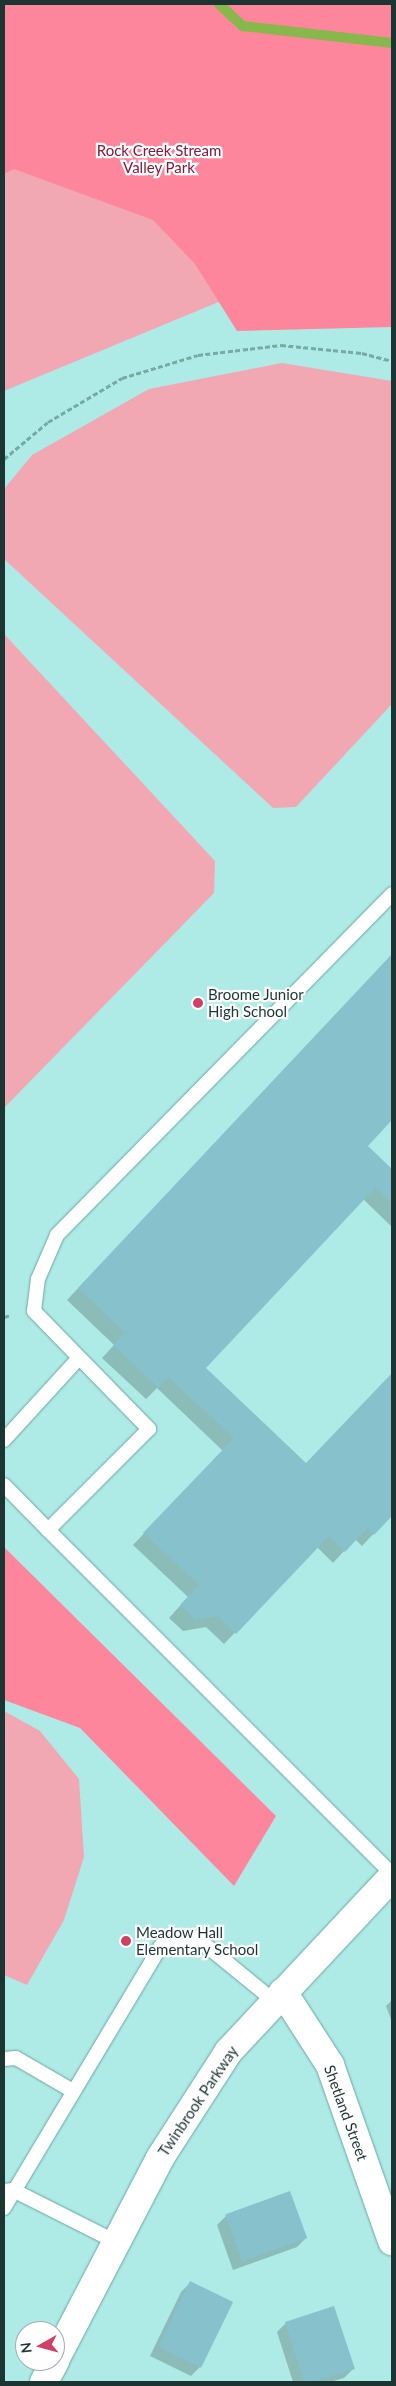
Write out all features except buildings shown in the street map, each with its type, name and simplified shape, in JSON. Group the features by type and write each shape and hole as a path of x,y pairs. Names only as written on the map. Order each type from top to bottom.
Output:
{"street":[{"name":"Twinbrook Parkway","path":"65,2341 160,2158 229,2051 392,1876"},
{"name":"Shetland Street","path":"279,1997 330,2065 392,2241"}],"lane":[{"path":"48,1530 149,1428 78,1359 34,1312 38,1279 56,1235 392,894"},
{"path":"4,1440 78,1359"},
{"path":"4,1485 392,1876"},
{"path":"4,2208 8,2190 73,2091 162,1946 197,1938 279,1997"},
{"path":"4,2059 16,2058 73,2091"},
{"path":"8,2190 116,2242"}],"path":[{"path":"4,459 48,422 122,378 198,355 281,345 362,353 392,361"}],"green space":[{"name":"Rock Creek Stream Valley Park","path":"4,4 392,4 392,230 4,391"},
{"name":"Rock Creek Stream Valley Park","path":"4,4 392,4 392,327 237,331 195,264 153,220 14,169 4,174"},
{"path":"282,363 392,381 392,704 296,807 273,808 4,559 4,489 32,455 149,389"},
{"path":"4,634 215,861 214,893 4,1108"},
{"path":"4,1547 276,1816 234,1886 80,1728 4,1700"},
{"path":"4,1711 40,1731 79,1779 84,1857 64,1920 27,1985 4,1975"}],"waterway":[{"path":"219,4 243,26 392,43"}],"place":[{"name":"Broome Junior High School","path":"198,1003"},
{"name":"Meadow Hall Elementary School","path":"126,1941"}]}
